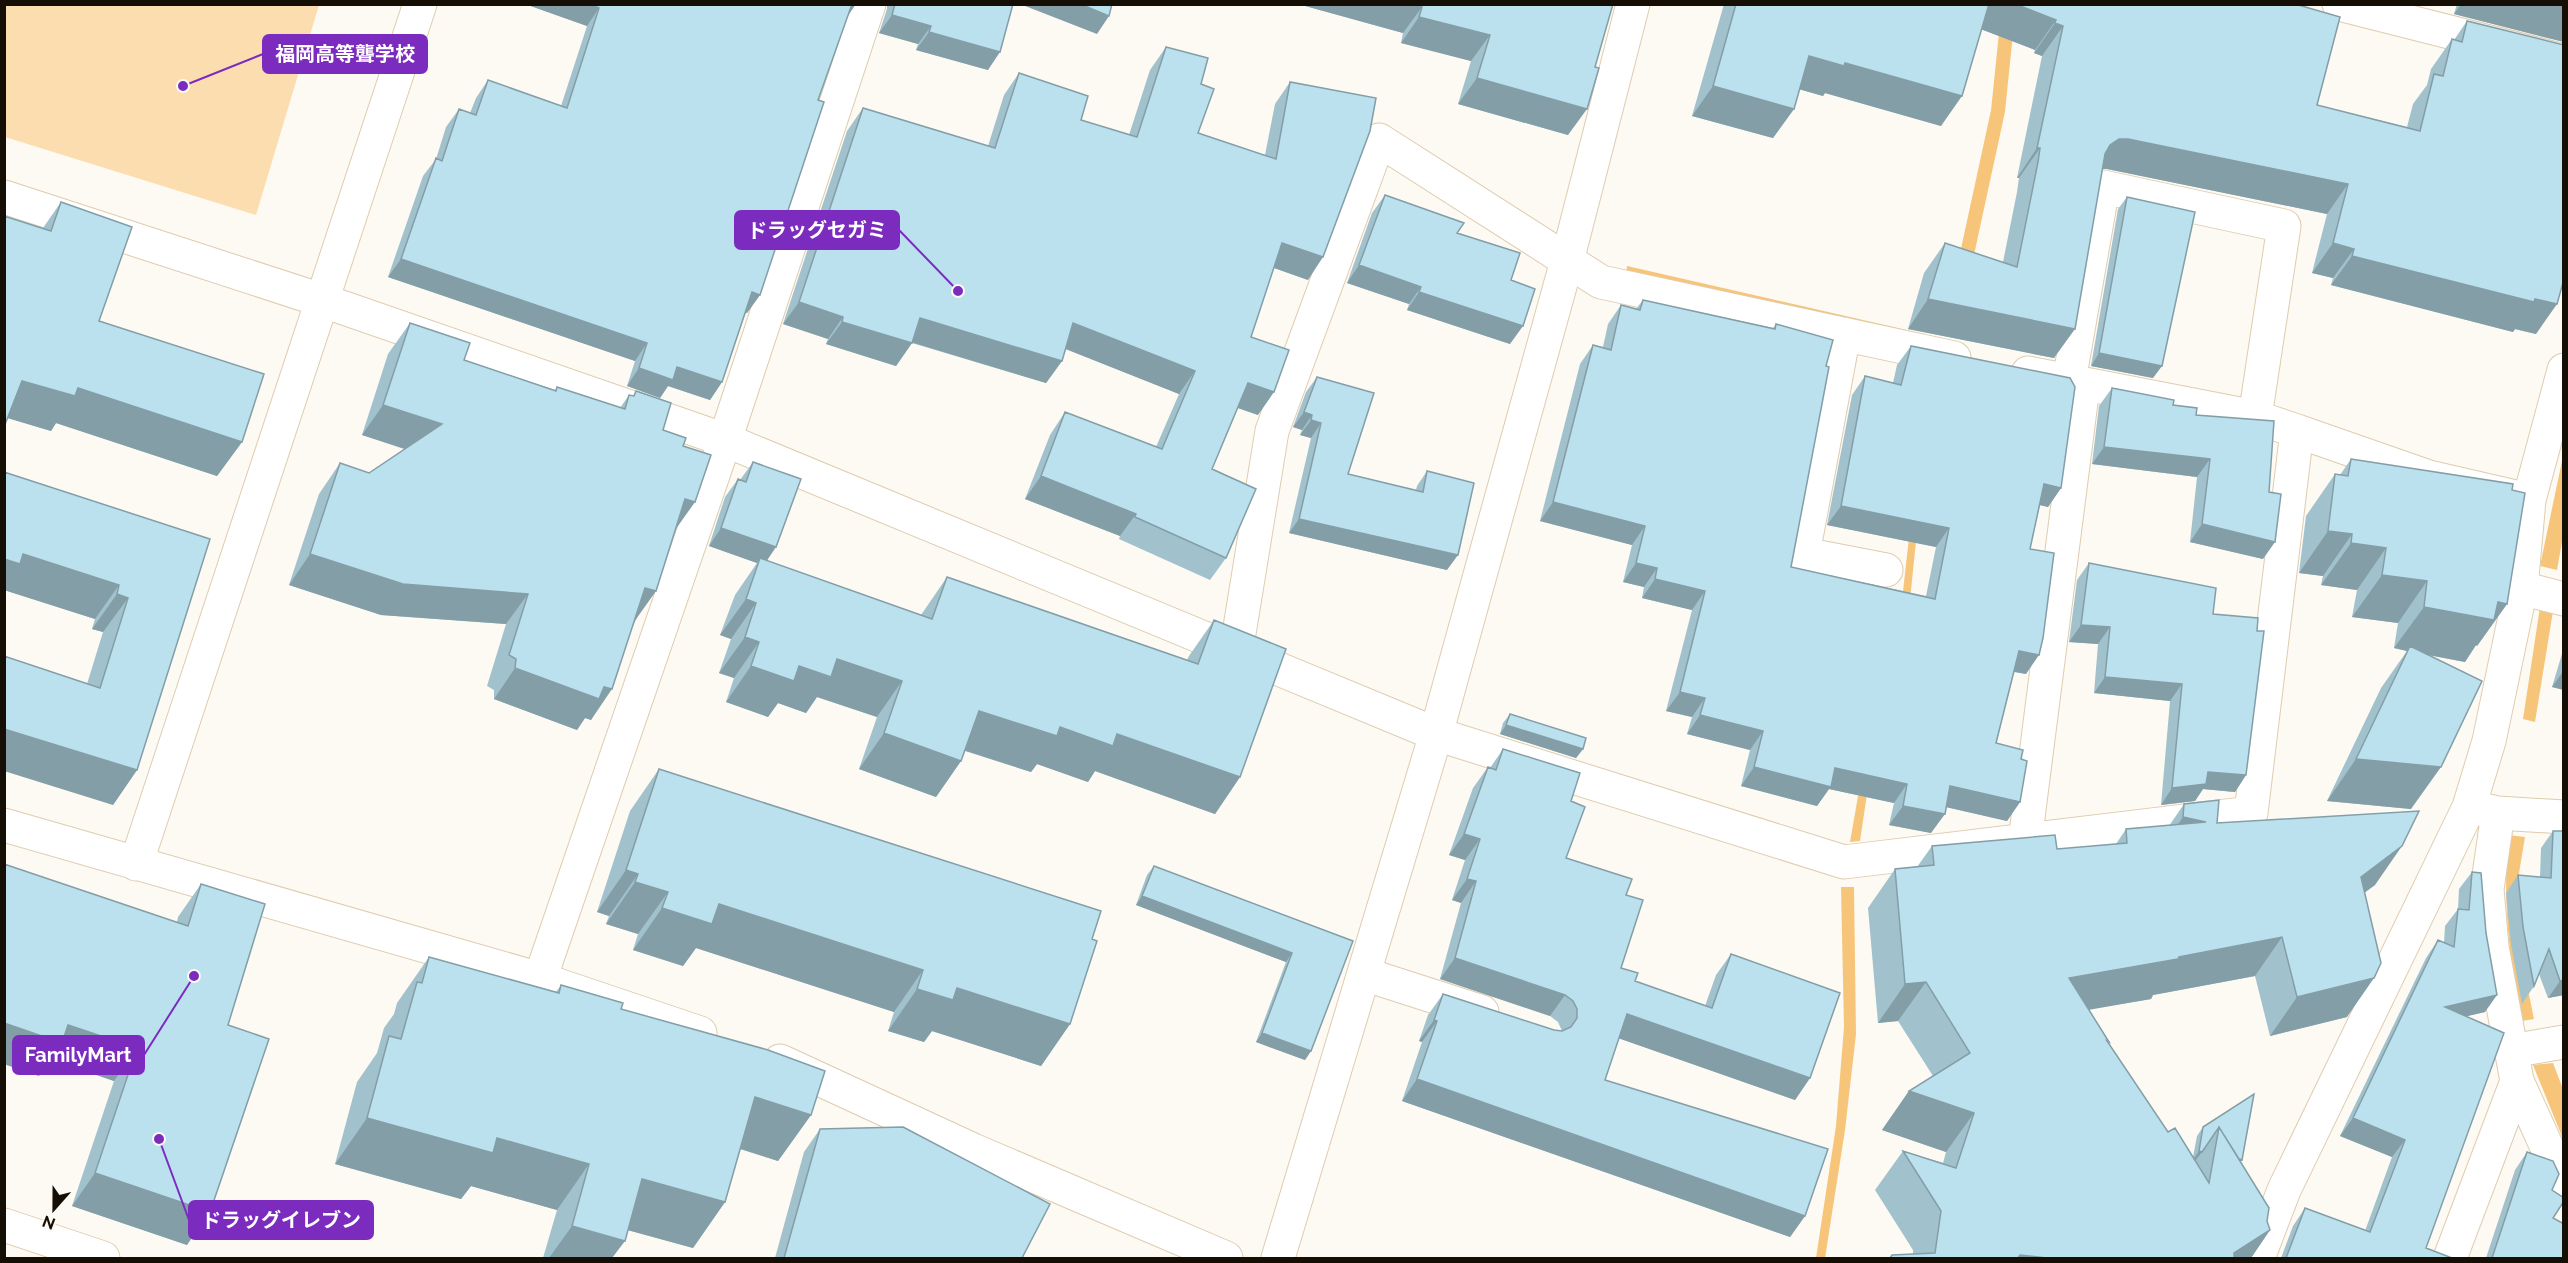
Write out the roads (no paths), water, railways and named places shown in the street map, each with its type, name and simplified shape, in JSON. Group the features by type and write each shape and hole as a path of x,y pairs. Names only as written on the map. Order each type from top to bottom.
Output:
{"street":[{"path":"136,864 420,4"},
{"path":"540,979 725,440 869,4"},
{"path":"1278,1258 1436,734 1567,261 1632,4"},
{"path":"2339,4 2564,61"},
{"path":"1236,652 1272,431 1379,140 1601,282 1990,365 2255,417 2429,477 2529,500"},
{"path":"2025,841 2081,402 2069,381 2103,187 2284,226 2255,417"},
{"path":"4,197 321,300 725,440 1436,734 1844,862 2251,813 2297,431"},
{"path":"1844,334 1803,554 1886,570"},
{"path":"2564,370 2529,500 2521,588 2489,741 2483,810 2492,947 2514,1066 2564,1185"},
{"path":"2521,588 2564,599"},
{"path":"2483,810 2564,816"},
{"path":"2258,1258 2284,1190 2483,810"},
{"path":"4,825 540,979 782,1061 973,1150 1226,1258"},
{"path":"1364,974 1511,1022"},
{"path":"2450,1258 2514,1066 2564,1042"},
{"path":"4,1225 46,1249 103,1258"}],"waterway":[{"path":"1964,268 1998,111 2009,4"}],"place":[{"name":"福岡高等聾学校","path":"183,86"},
{"name":"ドラッグセガミ","path":"958,291"},
{"name":"FamilyMart","path":"194,976"},
{"name":"ドラッグイレブン","path":"159,1139"}]}
